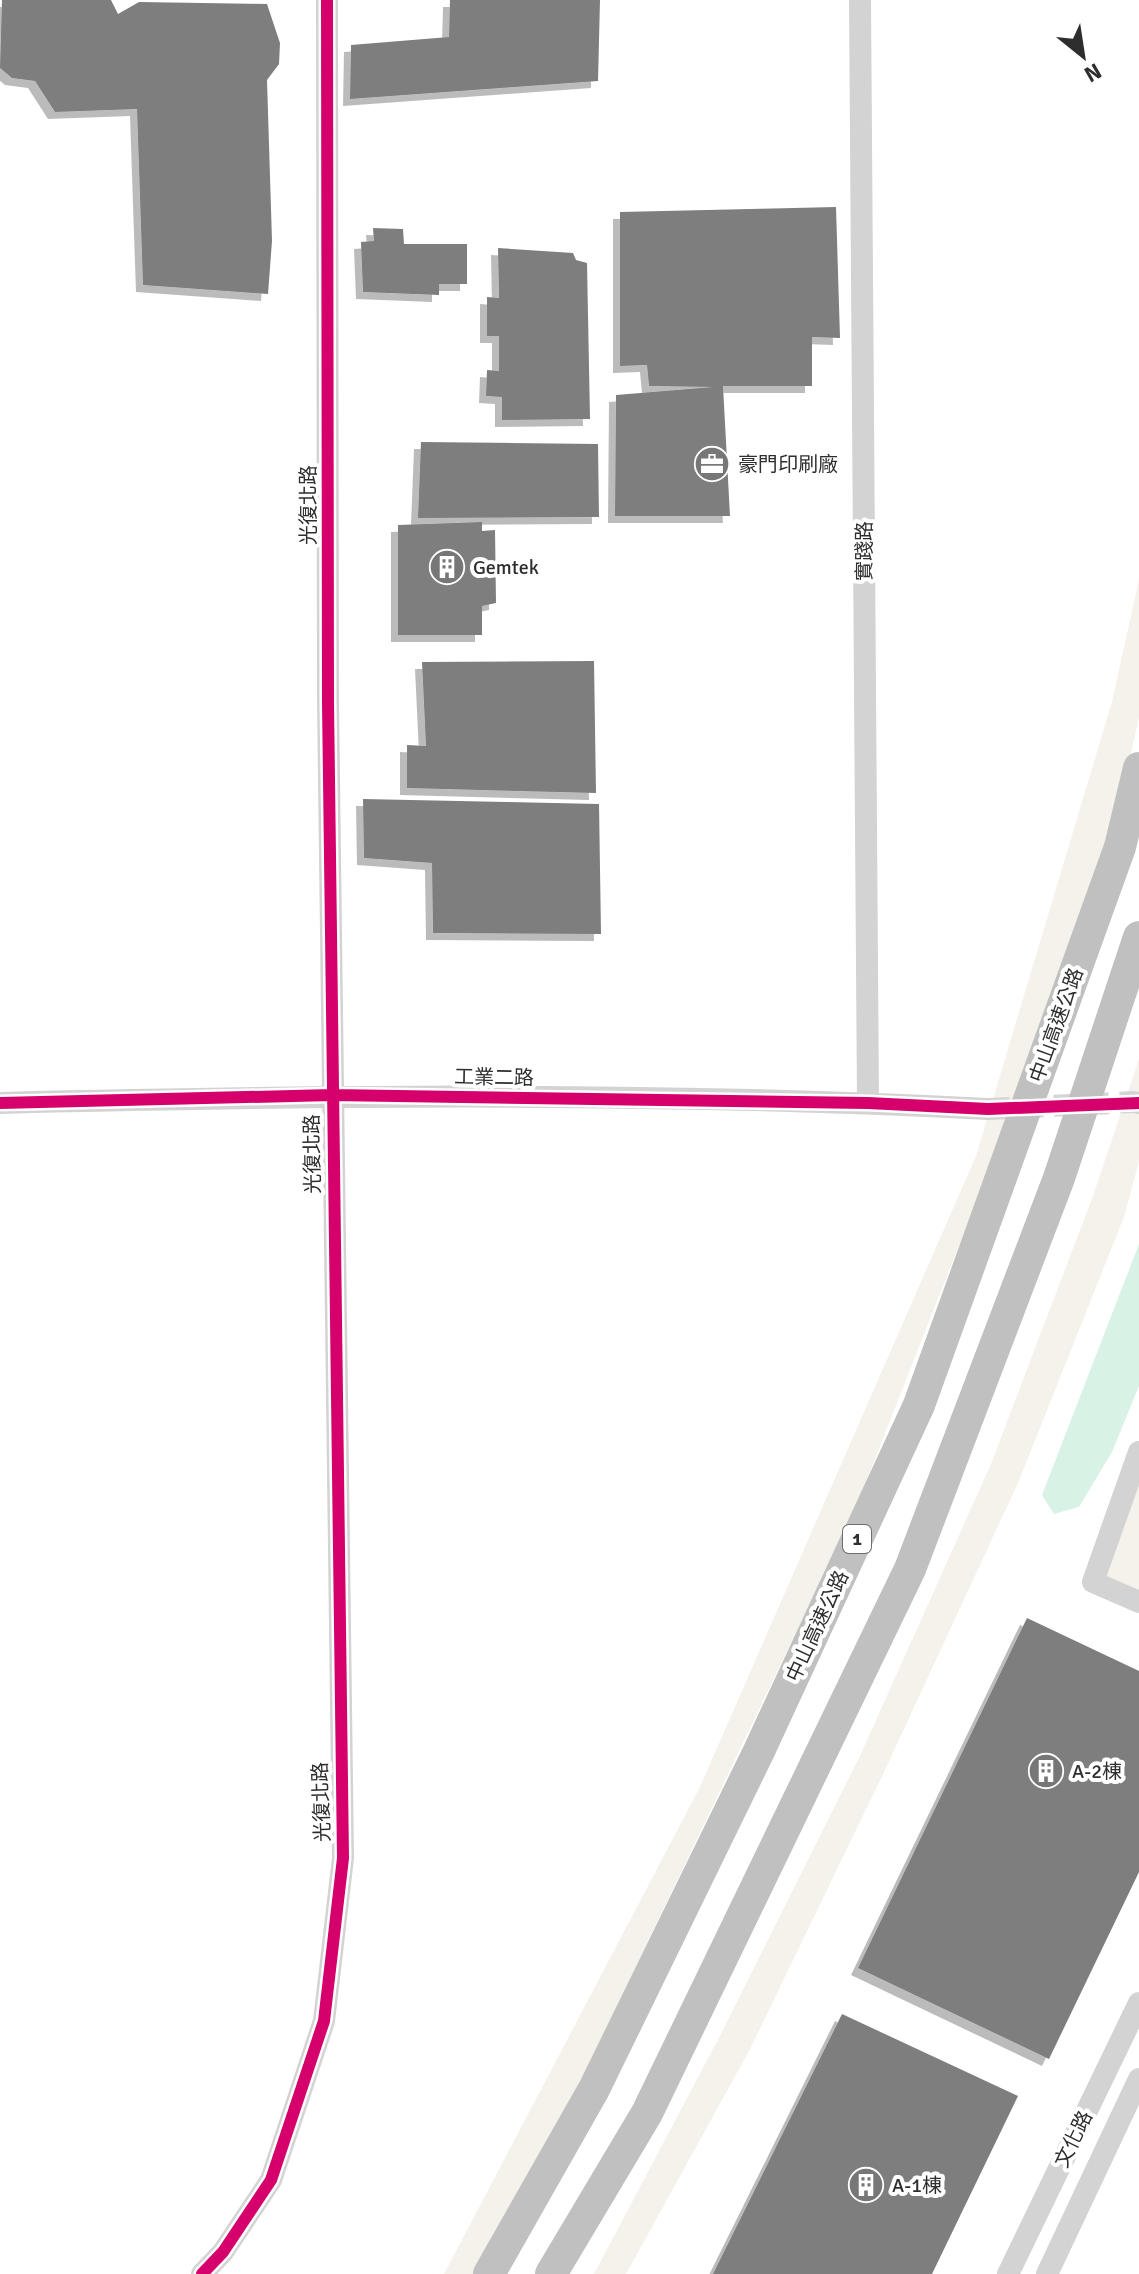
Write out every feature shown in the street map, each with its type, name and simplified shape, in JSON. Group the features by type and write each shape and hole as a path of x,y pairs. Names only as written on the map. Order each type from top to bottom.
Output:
{"highway":[{"name":"中山高速公路","path":"489,2274 601,2075 759,1751 919,1405 1120,847 1139,768"},
{"path":"551,2274 647,2113 910,1569 1059,1178 1139,937"}],"street":[{"name":"光復北路","path":"202,2274 223,2252 271,2180 324,2021 343,1858 332,1095 327,0"},
{"name":"實踐路","path":"860,0 868,1103"},
{"name":"工業二路","path":"0,1103 332,1095 868,1103 988,1109"},
{"path":"1139,1452 1093,1582 1139,1602"},
{"name":"文化路","path":"1008,2274 1139,2003"},
{"path":"1047,2274 1139,2079"}],"shaded area":[{"path":"1139,579 1139,718 1110,846 1004,1131 856,1507 578,2087 474,2274 444,2274 699,1789 976,1156 1112,702"},
{"path":"1139,1059 1139,1161 1124,1217 1018,1483 884,1772 749,2051 626,2274 594,2274 722,2032 860,1756 991,1464 1093,1196"},
{"path":"1139,1244 1139,1386 1112,1452 1079,1507 1054,1514 1042,1495"},
{"path":"1139,1482 1139,1591 1106,1579"}],"building":[{"path":"2,0 111,0 118,14 139,2 267,4 280,43 279,64 267,80 272,241 268,294 143,285 137,109 55,112 35,81 12,78 0,68"},
{"path":"450,0 600,0 598,81 350,99 351,45 449,37"},
{"path":"836,207 840,338 812,337 812,386 723,386 730,516 615,516 616,395 713,387 649,386 647,365 620,366 620,212"},
{"path":"373,228 403,229 404,244 467,244 467,284 439,284 439,295 363,292 361,242 374,241"},
{"path":"498,248 573,253 576,260 587,263 590,419 502,420 502,397 486,396 487,370 499,371 499,336 487,336 487,297 499,298"},
{"path":"421,442 598,444 599,517 418,518"},
{"name":"Gemtek","path":"482,522 482,531 495,530 496,603 482,606 482,635 398,635 398,525"},
{"path":"594,661 596,793 407,788 407,745 426,746 422,662"},
{"path":"363,799 599,804 601,934 433,933 432,863 364,858"},
{"name":"A-2棟","path":"1027,1618 1139,1671 1139,1872 1049,2059 858,1968"},
{"name":"A-1棟","path":"842,2014 1018,2096 932,2274 713,2274"}],"tunnel":[{"path":"988,1109 1133,1102"}],"cycle path":[{"path":"202,2274 223,2252 271,2180 324,2021 343,1858 328,702 327,0"},
{"path":"0,1103 332,1095 868,1103 988,1109 1139,1103"}],"place":[{"name":"豪門印刷廠","path":"712,464"},
{"name":"Gemtek","path":"447,567"},
{"name":"A-2棟","path":"1046,1771"},
{"name":"A-1棟","path":"866,2185"}]}
